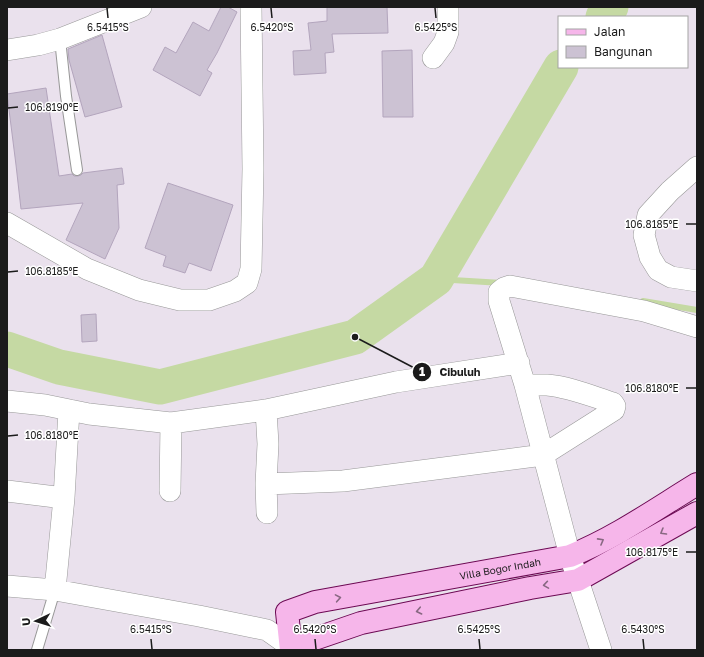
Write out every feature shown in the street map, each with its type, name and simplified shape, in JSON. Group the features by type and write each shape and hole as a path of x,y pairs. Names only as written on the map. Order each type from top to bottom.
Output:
{"street":[{"path":"7,50 38,45 60,38 141,7"},
{"path":"7,223 87,269 139,290 180,300 209,300 235,291 247,283 251,269 253,169 250,7"},
{"path":"433,58 444,43 448,32 448,7"},
{"path":"697,167 670,191 648,215 644,235 650,257 658,270 671,277 697,282"},
{"path":"601,650 570,556 519,363 499,301 499,292 510,286 644,311 697,327"},
{"path":"7,401 45,405 89,414 171,423 266,410 396,382 519,363"},
{"path":"266,484 343,481 543,455 614,410 616,406 613,403 565,388 547,385 525,385"},
{"path":"55,590 64,498 69,410"},
{"path":"266,410 268,444 266,484 267,513"},
{"path":"170,491 171,423"},
{"name":"Villa Bogor Indah","path":"287,612 314,602 570,556 590,548 629,526 697,484"},
{"path":"7,492 64,498"},
{"path":"7,586 55,590 200,616 267,630 291,648 318,644 361,623 530,588 578,580 697,513"},
{"path":"314,602 318,644"},
{"path":"267,630 287,612"},
{"path":"287,612 291,648"}],"lane":[{"path":"60,38 66,96 77,170"},
{"path":"37,650 55,590"}],"building":[{"path":"221,7 228,7 237,12 207,70 212,73 200,96 153,70 165,47 176,53 193,22 209,31"},
{"path":"327,7 387,7 388,33 332,34 334,52 325,53 326,73 294,75 293,51 311,50 308,23 327,21"},
{"path":"102,35 122,107 85,117 69,60 68,49"},
{"path":"412,50 413,117 383,117 382,51"},
{"path":"46,88 59,176 72,174 74,176 78,176 83,173 122,168 124,184 117,185 119,228 105,259 66,240 83,203 21,209 7,94"},
{"path":"168,183 233,205 211,271 189,263 185,273 163,266 166,256 145,248"},
{"path":"96,314 97,341 82,342 81,315"}],"waterway":[{"path":"604,16 611,7"},
{"path":"7,349 59,367 160,387 355,337 436,279 560,68"},
{"path":"436,279 502,283"},
{"path":"643,301 697,310"}],"place":[{"name":"Cibuluh","path":"355,337"}]}
